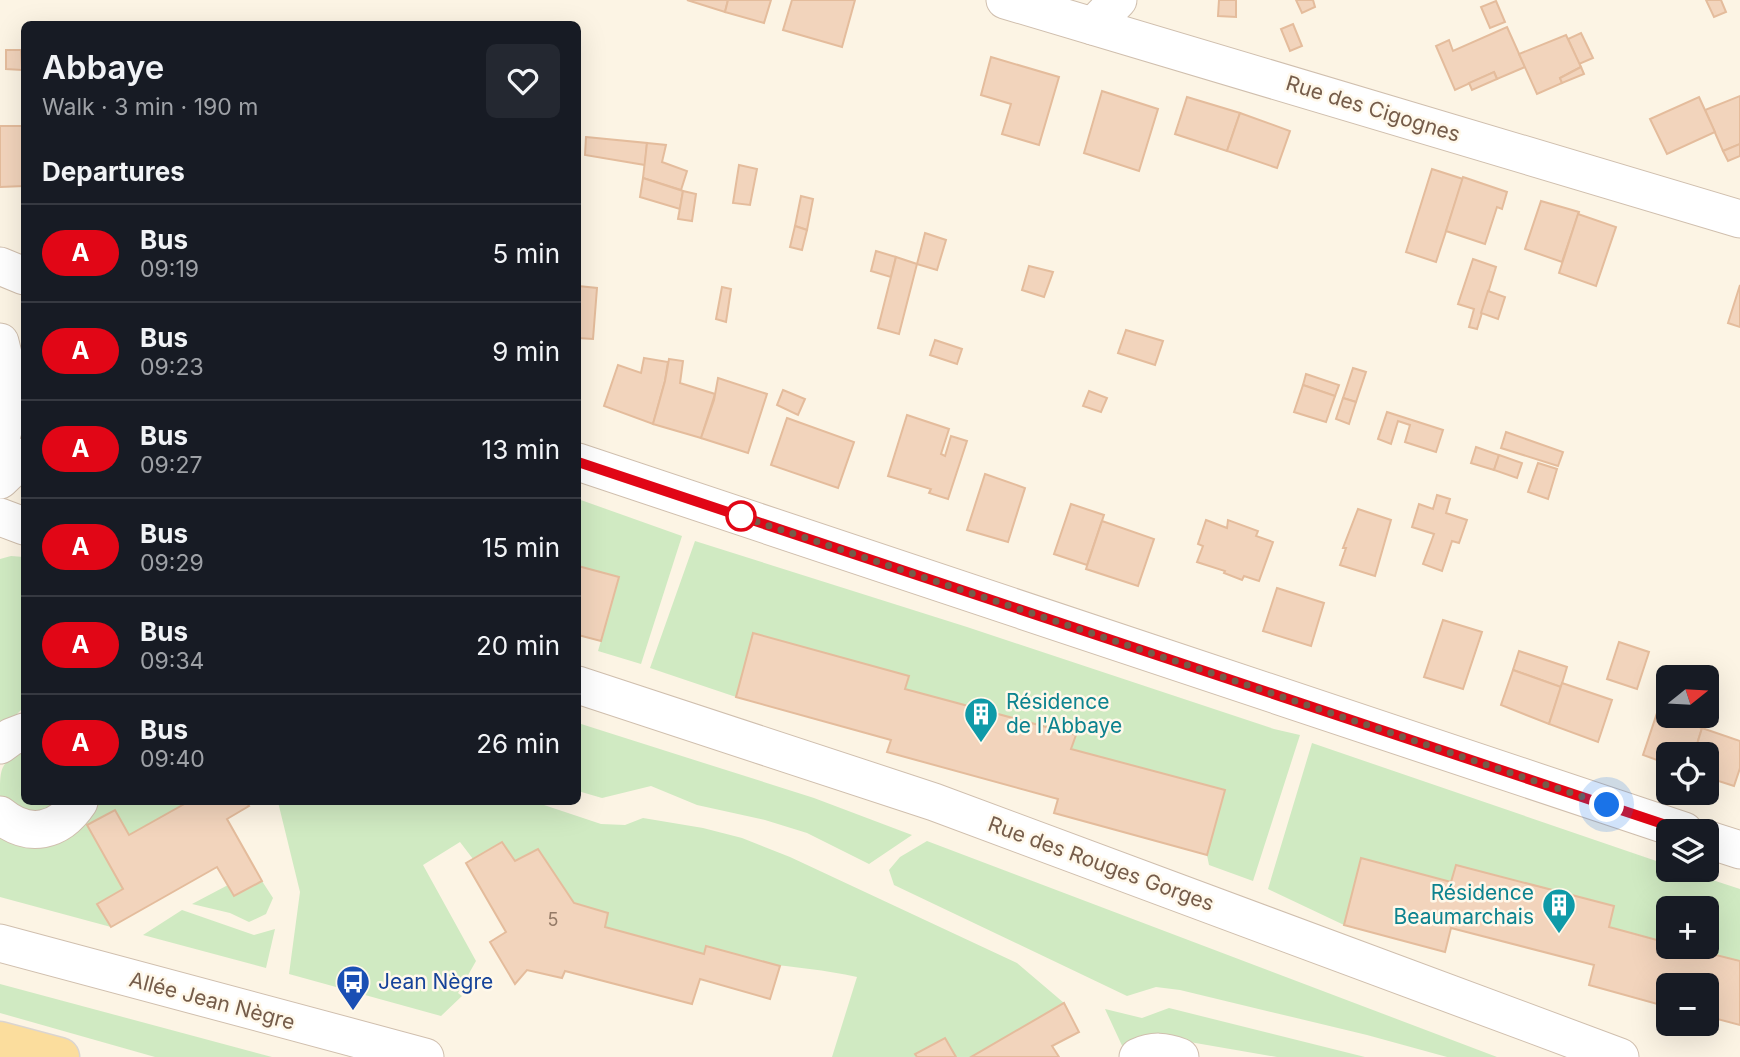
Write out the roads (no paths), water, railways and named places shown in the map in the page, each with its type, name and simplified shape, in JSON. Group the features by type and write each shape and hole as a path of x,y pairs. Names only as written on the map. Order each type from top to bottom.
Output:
{"main road":[{"path":"0,1041 61,1057"}],"street":[{"name":"Rue des Cigognes","path":"1005,0 1740,219"},
{"path":"1093,26 1118,0"},
{"path":"0,266 21,275"},
{"path":"0,342 4,383 4,428 0,442"},
{"path":"0,480 21,460"},
{"path":"581,463 1656,822"},
{"path":"0,517 21,525"},
{"name":"Rue des Rouges Gorges","path":"581,686 934,802 1620,1057"},
{"path":"0,745 21,733"},
{"path":"0,815 11,824 42,830 58,824 71,814 77,805"},
{"path":"1719,843 1740,850"},
{"name":"Allée Jean Nègre","path":"0,943 425,1057"},
{"path":"1138,1057 1153,1051 1180,1057"}],"place":[{"name":"Résidence de l'Abbaye","path":"981,744"},
{"name":"Résidence Beaumarchais","path":"1559,935"},
{"name":"Jean Nègre","path":"353,1012"}]}
